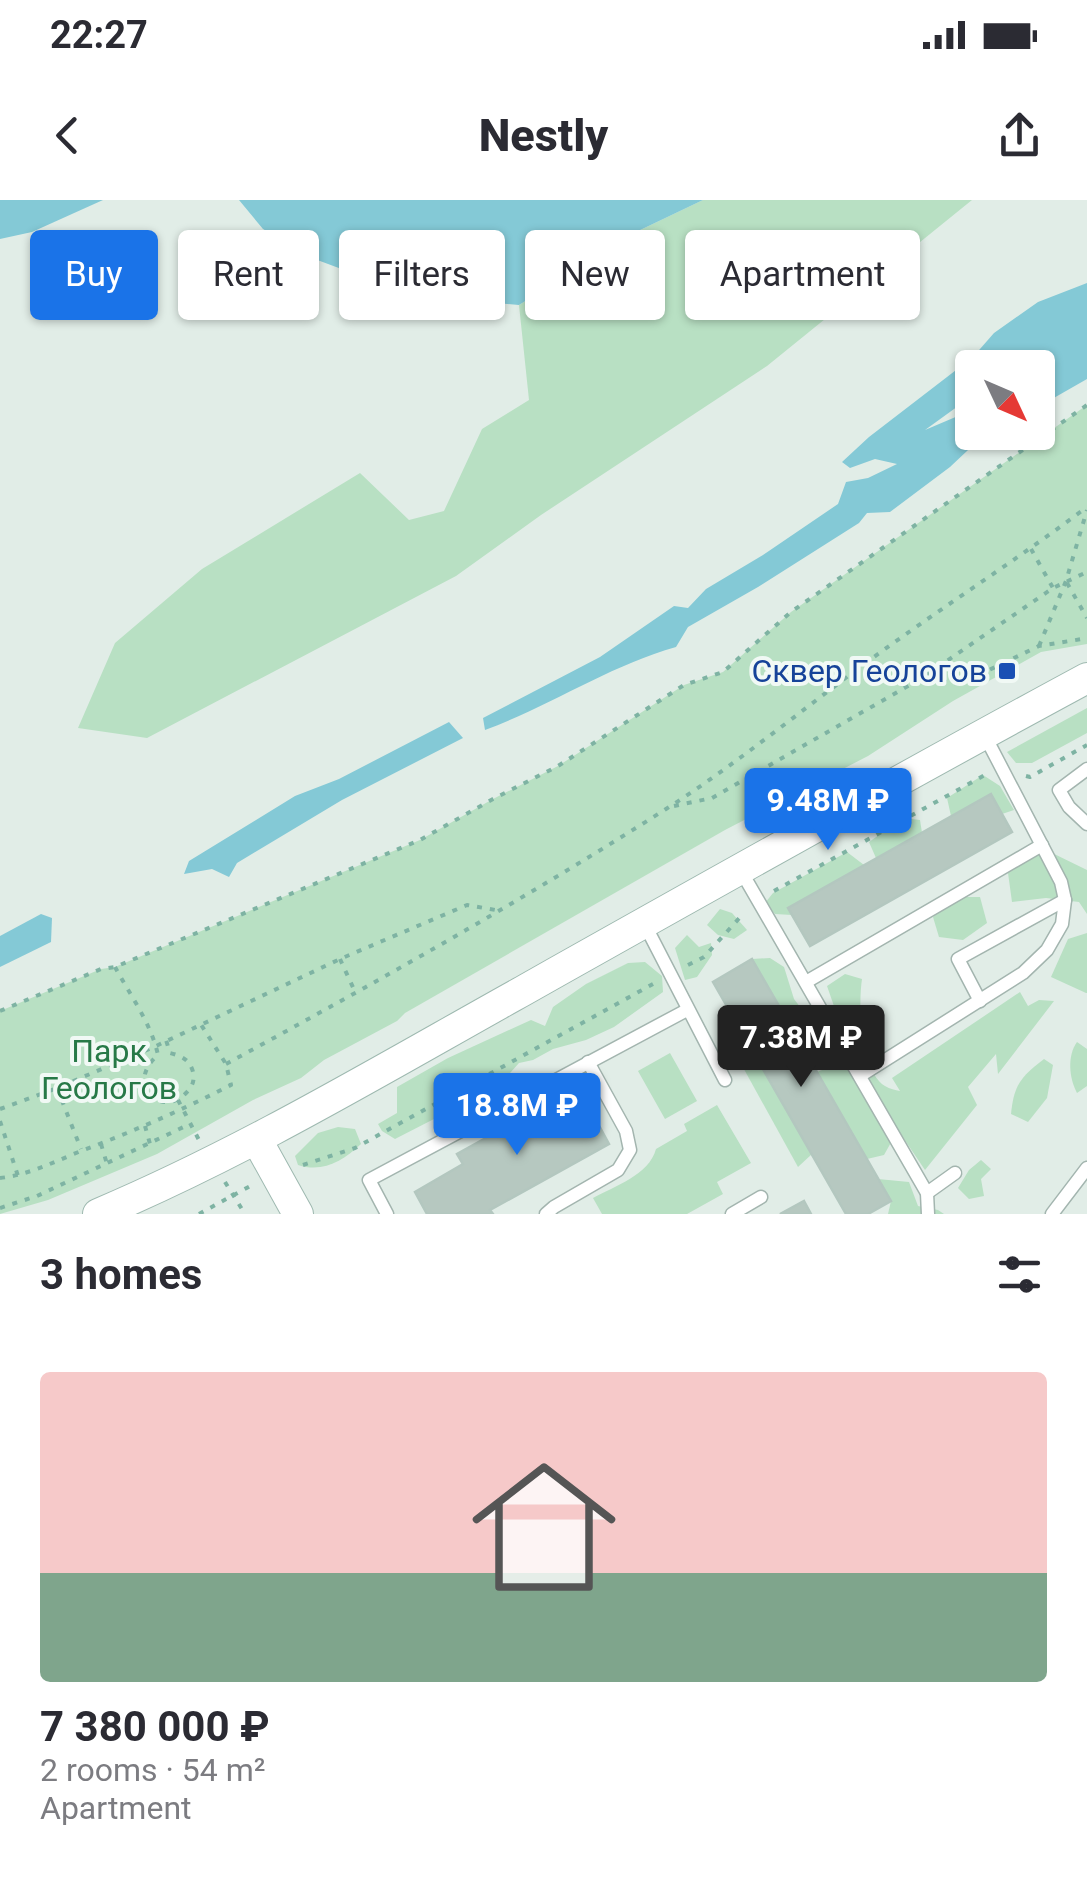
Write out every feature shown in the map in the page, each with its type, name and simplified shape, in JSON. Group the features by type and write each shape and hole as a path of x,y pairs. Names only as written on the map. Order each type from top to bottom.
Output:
{"main road":[{"path":"98,1214 257,1140 739,868 1087,678"},
{"path":"257,1140 298,1214"}],"lane":[{"path":"860,1076 1023,973 1047,950 1062,924 1066,900 1061,882 984,733"},
{"path":"1087,769 1060,790 1069,808 1087,824"},
{"path":"806,982 1042,845"},
{"path":"739,868 927,1193 928,1214"},
{"path":"980,1000 958,959 1066,900"},
{"path":"644,923 725,1080"},
{"path":"387,1214 369,1180 687,1010"},
{"path":"546,1214 618,1170 630,1150 626,1131 588,1062"},
{"path":"1052,1214 1087,1168"},
{"path":"927,1193 955,1174"},
{"path":"732,1214 761,1197"}],"path":[{"path":"0,1011 420,840 558,766 684,685 723,672 791,612 1087,405"},
{"path":"226,1064 501,911 669,807 866,662 1087,509"},
{"path":"1038,646 1066,582 1087,509"},
{"path":"1031,549 1053,588"},
{"path":"669,807 712,798 922,678 1053,588 1087,572"},
{"path":"1066,582 1087,618"},
{"path":"866,662 960,684 1038,646 1087,636"},
{"path":"200,1214 274,1174 355,1148 704,956 756,900 1001,766 1030,777 1087,745"},
{"path":"0,1110 156,1046 340,960 468,906 501,911"},
{"path":"340,960 356,994"},
{"path":"115,967 156,1046 158,1055 148,1063 145,1085 158,1101 168,1102 178,1100 194,1081 188,1060 170,1053 166,1040"},
{"path":"0,1178 18,1176 101,1144 231,1085 226,1064 200,1023"},
{"path":"57,1088 82,1151"},
{"path":"0,1208 38,1196 190,1124 178,1100"},
{"path":"0,1122 18,1176"},
{"path":"145,1126 150,1144"},
{"path":"101,1144 108,1164"}],"green space":[{"path":"703,200 972,200 920,242 920,230 685,230 685,320 824,320 767,366 456,576 147,738 78,728 115,643 202,569 360,473 409,520 444,511 482,429 529,400 519,305 525,301 525,320 665,320 665,230 640,230"},
{"name":"Парк Геологов","path":"1087,405 1087,644 1041,652 953,701 868,756 725,830 405,1013 324,1060 301,1078 157,1154 48,1200 0,1214 0,1011 420,840 558,766 684,685 723,672 791,612 1023,450 1055,450 1055,427"},
{"path":"1087,708 1087,733 1032,763 1016,763 1007,752"},
{"path":"983,775 1000,786 1014,810 1002,814 991,794 951,816 947,798"},
{"path":"903,818 920,820 922,833 876,858 869,842"},
{"path":"1044,849 1087,870 1087,914 1079,902 1046,898 1012,902 1008,873"},
{"path":"847,852 864,865 789,907 792,915 775,914 765,903 773,893"},
{"path":"958,897 980,897 987,923 963,940 939,937 933,917"},
{"path":"720,909 732,913 747,930 734,939 718,935 707,925"},
{"path":"1087,933 1086,993 1051,977 1068,939"},
{"path":"687,935 699,947 711,943 712,955 697,977 685,980 675,948"},
{"path":"770,958 784,967 794,999 807,1016 798,1039 752,959"},
{"path":"645,962 662,976 663,992 614,1027 519,1063 500,1084 480,1093 471,1111 434,1119 395,1139 382,1131 378,1124 397,1113 397,1087 448,1058 531,1020 545,1026 553,1007 586,984 628,963"},
{"path":"845,974 862,979 861,1020 870,1067 885,1086 900,1091 892,1078 1020,992 1028,1006 1039,1000 1054,1001 998,1074 996,1054 968,1087 977,1105 925,1170 898,1130 884,1155 867,1159 817,1072 852,1058 827,986"},
{"path":"736,1034 745,1037 812,1154 798,1167 729,1042"},
{"path":"1077,1042 1087,1049 1087,1086 1077,1093 1070,1067"},
{"path":"670,1053 697,1101 665,1119 638,1071"},
{"path":"1044,1059 1053,1065 1047,1098 1028,1122 1011,1114 1014,1095 1024,1076"},
{"path":"717,1105 751,1163 717,1182 723,1194 687,1214 602,1214 593,1198 639,1173 656,1149 687,1131 684,1124"},
{"path":"338,1127 355,1129 361,1144 332,1164 298,1165 295,1156 318,1133"},
{"path":"981,1160 991,1169 981,1179 984,1196 969,1199 958,1188"},
{"path":"878,1179 909,1182 918,1206 944,1214 888,1214 891,1201"}],"water":[{"path":"0,200 103,200 30,232 0,239"},
{"path":"239,200 703,200 640,230 525,230 525,301 519,305 505,304 505,230 339,230 339,268 319,261 319,230 263,229"},
{"path":"1087,283 1087,379 1055,397 1055,350 979,350 994,333 1038,302"},
{"path":"955,371 955,408 925,430 955,417 955,450 968,450 950,467 890,512 867,513 859,523 688,627 676,647 627,665 485,730 483,718 600,657 674,606 688,608 706,589 838,504 846,482 868,478 897,464 875,459 850,468 842,462"},
{"path":"449,722 463,738 342,800 237,863 229,877 212,869 184,874 189,861 295,796 339,779"},
{"path":"41,914 52,918 51,942 0,967 0,936"}],"building":[{"path":"991,794 1012,832 810,946 788,908"},
{"path":"752,959 891,1201 868,1214 846,1214 713,982"},
{"path":"578,1087 609,1144 490,1210 493,1214 427,1214 415,1192 463,1164 457,1154"},
{"path":"804,1201 811,1214 780,1214"}],"place":[{"name":"Сквер Геологов","path":"1007,671"}]}
